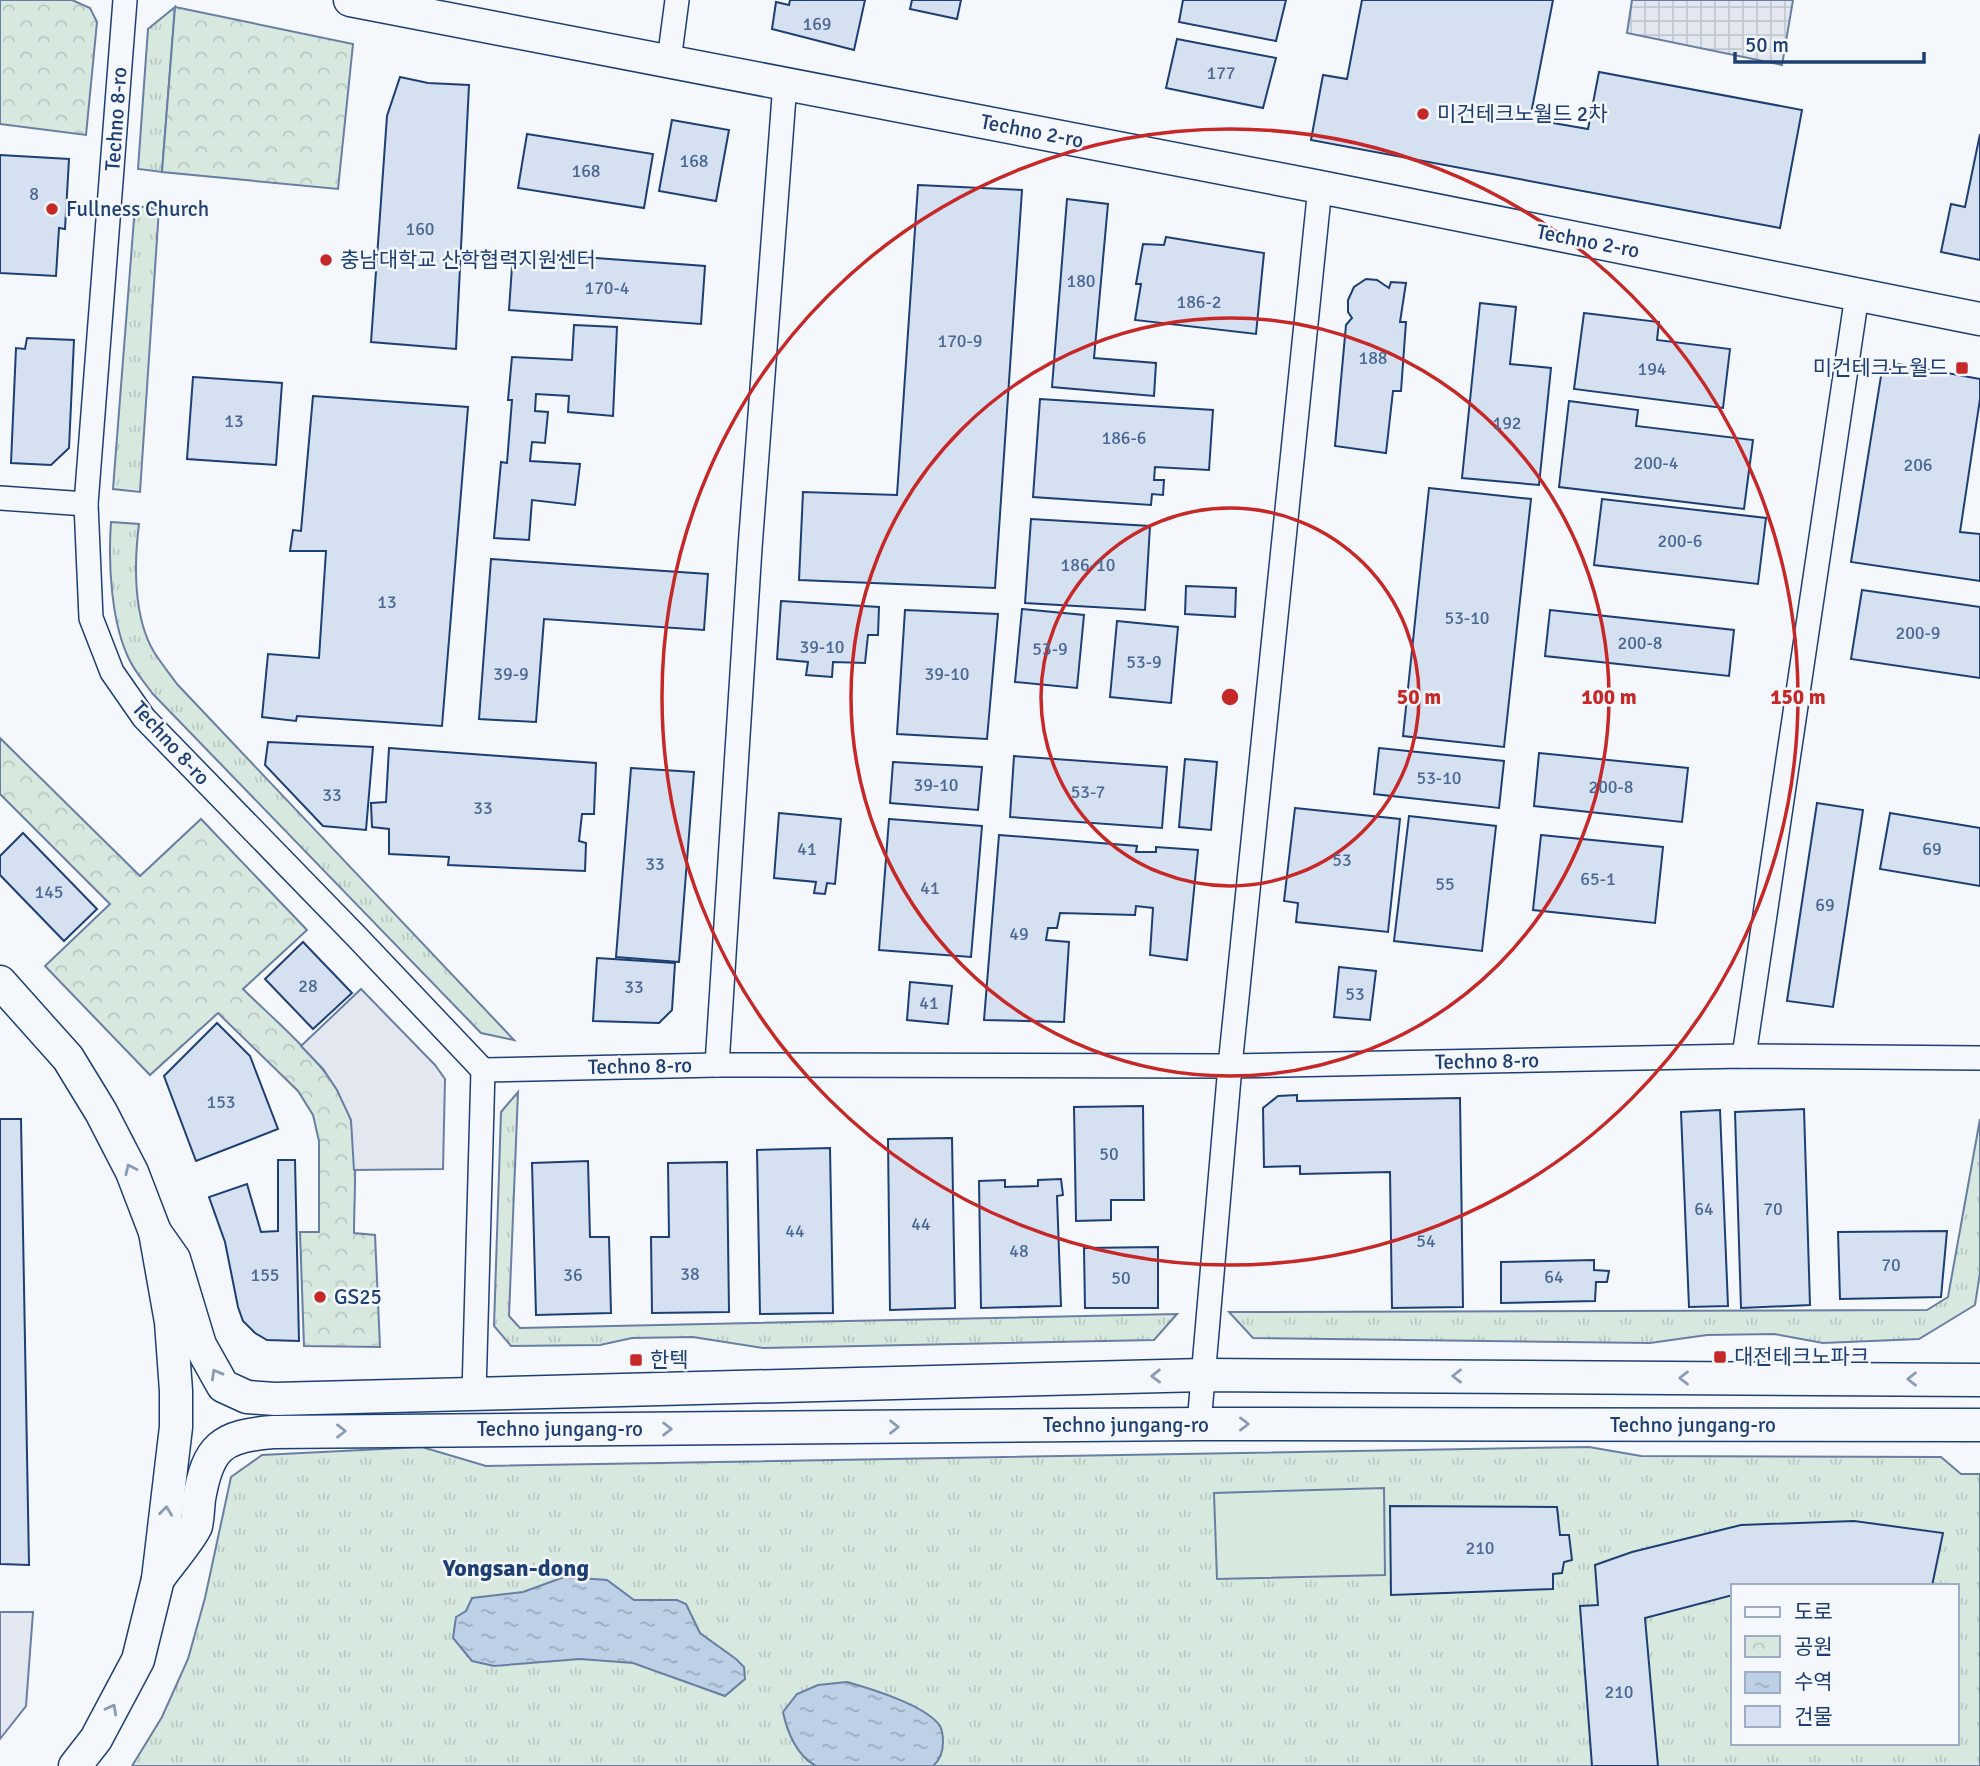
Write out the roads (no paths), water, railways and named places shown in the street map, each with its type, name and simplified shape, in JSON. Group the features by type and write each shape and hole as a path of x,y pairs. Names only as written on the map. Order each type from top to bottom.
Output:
{"main road":[{"name":"Techno 2-ro","path":"350,0 1320,187 1980,319"},
{"path":"0,982 68,1058 101,1112 132,1172 155,1232 171,1322 176,1427 158,1579 138,1660 96,1739 75,1766"},
{"name":"Techno jungang-ro","path":"155,1232 174,1259 200,1345 223,1387 247,1398 1203,1375 1980,1380"},
{"name":"Techno jungang-ro","path":"158,1579 195,1527 208,1460 227,1440 256,1433 1199,1424 1980,1425"}],"street":[{"name":"Techno 8-ro","path":"125,0 86,504 91,618 112,672 144,718 483,1070 717,1065 1230,1066 1744,1056 1980,1058"},
{"path":"669,61 677,0"},
{"name":"Techno 8-ro","path":"717,1065 750,548 785,83"},
{"path":"1199,1424 1230,1066 1320,187"},
{"path":"1744,1056 1857,295"},
{"path":"0,498 86,504"},
{"path":"474,1394 483,1070"}],"water":[{"path":"564,1577 607,1580 634,1600 677,1600 686,1604 700,1633 744,1667 745,1679 725,1696 633,1663 580,1659 494,1666 472,1661 453,1638 456,1617 466,1611 472,1598 523,1592"},
{"path":"847,1682 897,1699 933,1718 940,1726 943,1740 942,1752 935,1764 816,1766 809,1762 794,1743 783,1712 797,1694 818,1685"}],"place":[{"name":"미건테크노월드 2차","path":"1423,114"},
{"name":"Fullness Church","path":"52,209"},
{"name":"충남대학교 산학협력지원센터","path":"326,260"},
{"name":"미건테크노월드","path":"1962,368"},
{"name":"GS25","path":"320,1297"},
{"name":"대전테크노파크","path":"1720,1357"},
{"name":"한텍","path":"636,1360"}],"district":[{"name":"Yongsan-dong","path":"516,1568"}]}
